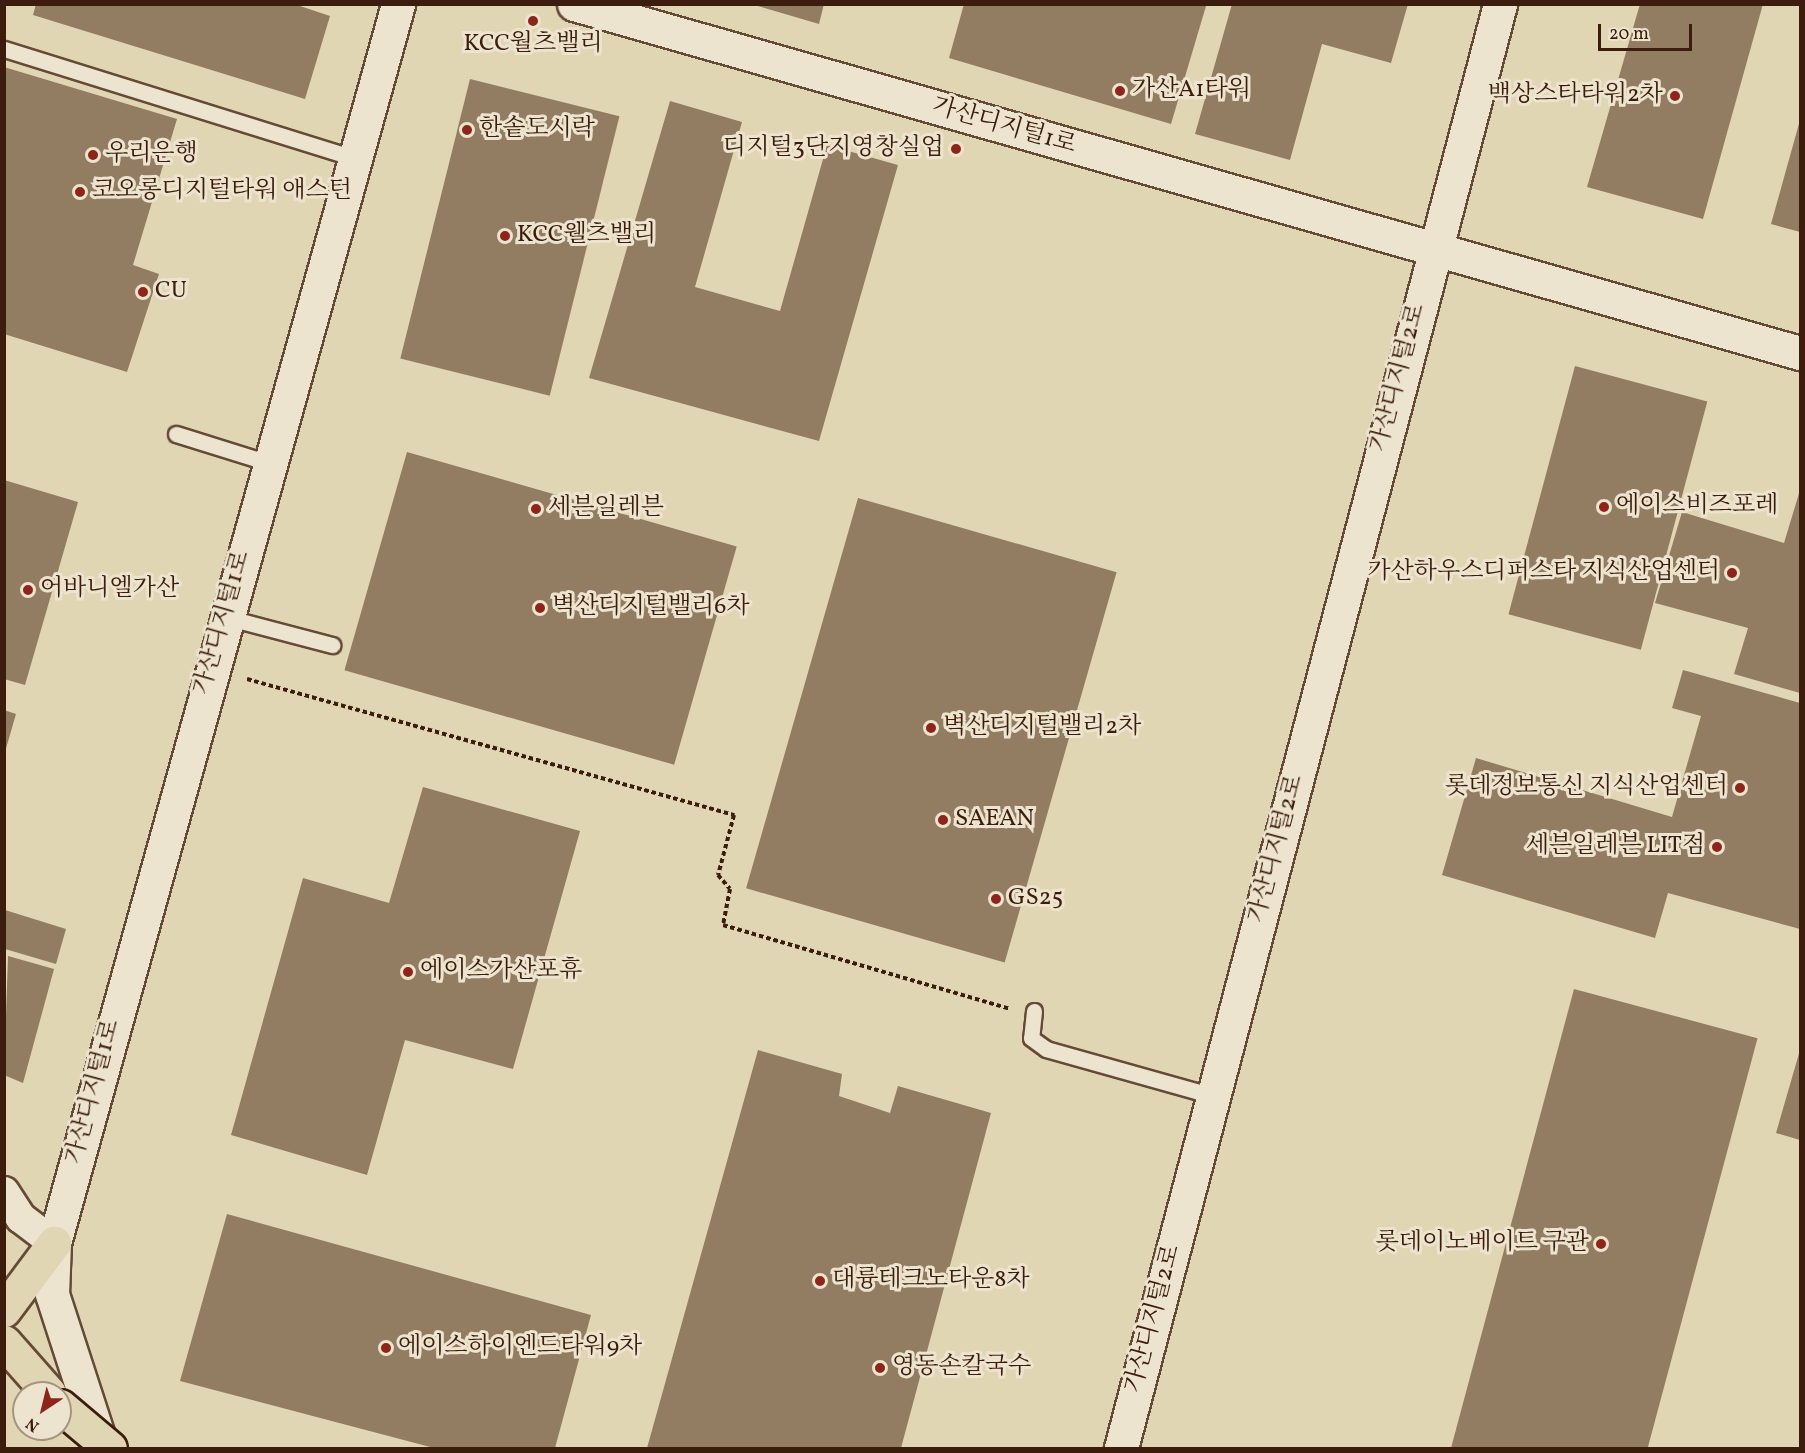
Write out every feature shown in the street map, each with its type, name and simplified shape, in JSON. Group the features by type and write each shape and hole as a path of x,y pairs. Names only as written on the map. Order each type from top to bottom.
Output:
{"main road":[{"path":"4,1310 54,1244"},
{"path":"4,1342 38,1381"},
{"path":"72,1416 110,1449"}],"street":[{"name":"가산디지털1로","path":"102,1449 52,1294 54,1244 225,617 398,4"},
{"name":"가산디지털1로","path":"574,4 1433,249"},
{"name":"가산디지털2로","path":"1121,1449 1433,249 1500,4"},
{"path":"1433,249 1800,353"},
{"path":"4,1192 21,1218 54,1244"}],"lane":[{"path":"4,49 355,158"},
{"path":"176,434 269,463"},
{"path":"225,617 332,645"},
{"path":"1034,1011 1030,1027 1031,1038 1046,1049 1212,1096"}],"path":[{"path":"247,678 734,815 718,875 730,889 723,925 1004,1003 1030,1027"}],"building":[{"path":"36,4 294,4 330,16 305,99 33,15"},
{"path":"751,4 824,4 819,24"},
{"name":"가산A1타워","path":"964,4 1202,4 1206,6 1171,124 949,58"},
{"path":"1232,4 1408,4 1391,63 1322,44 1290,160 1195,134"},
{"name":"백상스타타워2차","path":"1640,4 1763,4 1703,219 1587,187"},
{"name":"코오롱디지털타워 애스턴","path":"4,67 177,119 133,265 159,274 127,372 4,334"},
{"name":"KCC웰츠밸리","path":"470,79 619,116 550,396 400,358"},
{"path":"670,101 742,122 695,287 780,311 827,145 898,165 819,441 589,378"},
{"path":"1800,120 1800,232 1771,224"},
{"name":"에이스비즈포레","path":"1575,366 1707,401 1641,650 1508,614"},
{"name":"벽산디지털밸리6차","path":"407,452 737,547 674,765 344,670"},
{"name":"어바니엘가산","path":"4,480 78,502 25,685 4,679"},
{"name":"가산하우스디퍼스타 지식산업센터","path":"1800,490 1800,693 1734,674 1748,628 1655,603 1682,512 1784,543"},
{"name":"벽산디지털밸리2차","path":"858,498 1117,572 1005,962 746,888"},
{"name":"롯데정보통신 지식산업센터","path":"1683,670 1800,703 1800,929 1668,893 1655,938 1442,875 1476,758 1672,817 1701,716 1672,708"},
{"path":"4,710 16,714 5,752 4,752"},
{"name":"에이스가산포휴","path":"423,787 580,831 513,1069 405,1040 367,1175 231,1135 303,878 389,903"},
{"path":"5,910 66,929 56,964 5,949"},
{"path":"8,956 54,969 23,1083 4,1075"},
{"name":"롯데이노베이트 구관","path":"1574,989 1758,1038 1648,1448 1451,1448"},
{"name":"대륭테크노타운8차","path":"758,1050 842,1074 839,1096 890,1113 898,1086 991,1113 901,1448 647,1448"},
{"path":"1800,1050 1800,1140 1776,1133"},
{"name":"에이스하이엔드타워9차","path":"227,1214 591,1315 555,1448 434,1448 180,1381"}],"place":[{"name":"KCC월츠밸리","path":"533,21"},
{"name":"가산A1타워","path":"1120,91"},
{"name":"백상스타타워2차","path":"1675,96"},
{"name":"한솥도시락","path":"467,130"},
{"name":"디지털3단지영창실업","path":"956,149"},
{"name":"우리은행","path":"93,155"},
{"name":"코오롱디지털타워 애스턴","path":"80,192"},
{"name":"KCC웰츠밸리","path":"505,236"},
{"name":"CU","path":"143,292"},
{"name":"에이스비즈포레","path":"1604,507"},
{"name":"세븐일레븐","path":"536,509"},
{"name":"가산하우스디퍼스타 지식산업센터","path":"1732,573"},
{"name":"어바니엘가산","path":"28,590"},
{"name":"벽산디지털밸리6차","path":"540,608"},
{"name":"벽산디지털밸리2차","path":"931,728"},
{"name":"롯데정보통신 지식산업센터","path":"1740,788"},
{"name":"SAEAN","path":"943,820"},
{"name":"세븐일레븐 LIT점","path":"1717,847"},
{"name":"GS25","path":"996,899"},
{"name":"에이스가산포휴","path":"408,972"},
{"name":"롯데이노베이트 구관","path":"1601,1244"},
{"name":"대륭테크노타운8차","path":"820,1281"},
{"name":"에이스하이엔드타워9차","path":"386,1348"},
{"name":"영동손칼국수","path":"880,1368"}]}
